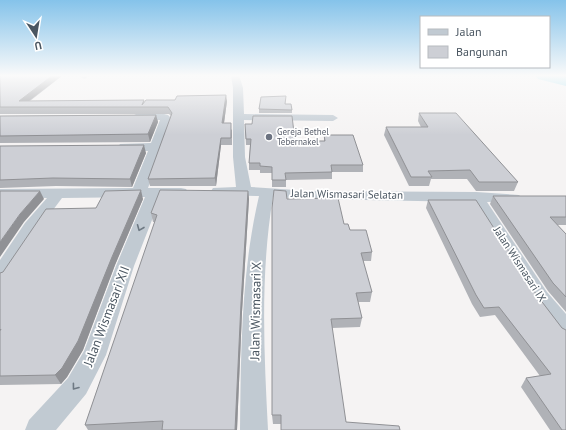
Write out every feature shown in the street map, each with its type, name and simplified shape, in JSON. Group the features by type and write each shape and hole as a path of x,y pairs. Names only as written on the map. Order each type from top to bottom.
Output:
{"street":[{"path":"238,95 239,157 244,191"},
{"name":"Jalan Wismasari XII","path":"39,430 77,386 94,355 125,266 147,192 156,147 166,120 165,114 124,117"},
{"path":"239,118 333,118"},
{"path":"110,147 156,147"},
{"name":"Jalan Wismasari Selatan","path":"0,193 58,194 244,191 311,195 530,197"},
{"name":"Jalan Wismasari X","path":"254,430 253,348 256,253 267,192"},
{"path":"0,275 31,227 58,194"},
{"name":"Jalan Wismasari IX","path":"476,197 540,297 566,330"}],"building":[{"path":"0,95 27,95 19,101 144,100 142,105 146,100 175,100 177,96 226,95 222,123 231,123 231,138 221,138 215,178 148,179 172,113 168,107 0,107"},
{"path":"286,96 285,104 291,104 292,110 259,109 261,97"},
{"path":"419,113 456,113 518,182 479,182 470,170 428,171 432,177 411,177 386,127 428,127"},
{"path":"156,115 148,134 0,136 0,116"},
{"path":"253,116 292,116 295,141 325,141 324,135 353,135 363,165 331,165 332,172 285,173 286,180 272,180 272,167 260,166 260,163 249,163 251,139 246,139 245,124 252,124"},
{"path":"144,145 130,179 53,178 0,180 0,146"},
{"path":"141,190 78,341 62,368 55,375 0,376 0,273 3,272 46,209 96,208 105,191"},
{"path":"160,190 248,191 235,430 162,430 163,421 85,425 157,215 151,213"},
{"path":"274,190 286,191 287,199 338,198 344,224 348,224 350,230 366,230 372,252 361,253 372,292 356,293 362,318 331,319 346,422 399,426 400,430 281,430 281,415 272,415 272,208"},
{"path":"0,191 40,191 20,214 0,242"},
{"path":"493,196 566,196 566,217 550,217 566,234 566,297 553,283"},
{"path":"428,200 476,200 536,294 562,328 566,330 566,430 562,430 526,378 551,374 499,307 484,308"}],"place":[{"name":"Gereja Bethel Tebernakel","path":"269,137"}]}
